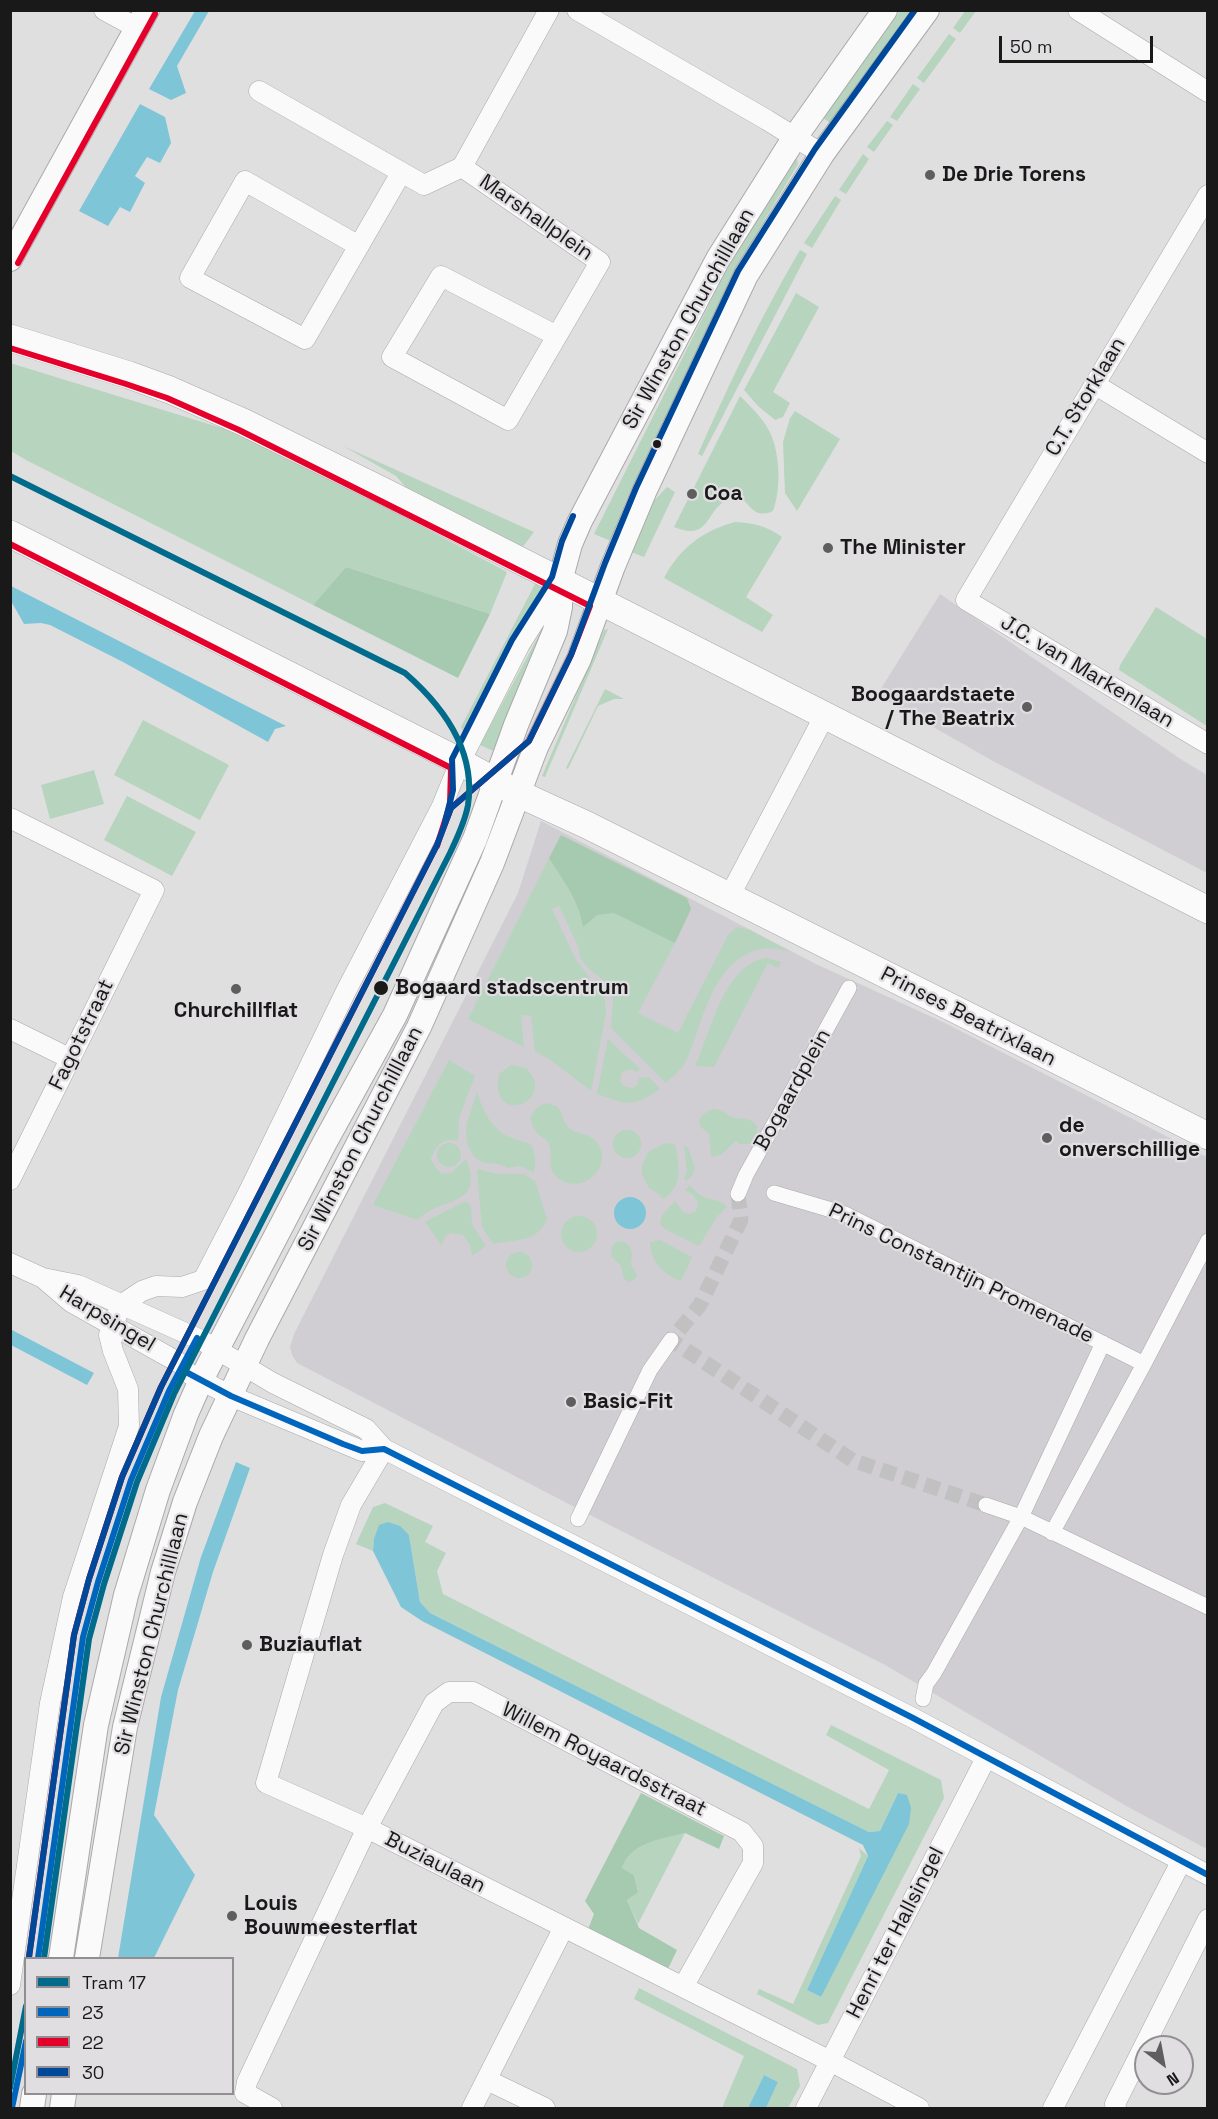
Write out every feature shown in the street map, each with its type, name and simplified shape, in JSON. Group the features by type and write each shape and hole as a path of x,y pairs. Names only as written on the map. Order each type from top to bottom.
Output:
{"main road":[{"path":"10,338 129,375 243,422 1208,910"},
{"name":"Prinses Beatrixlaan","path":"10,534 507,787 588,825 1208,1136"}],"street":[{"path":"10,259 142,19 104,10"},
{"name":"Marshallplein","path":"259,91 424,185 462,167 549,10"},
{"path":"577,10 608,18 822,154"},
{"name":"Sir Winston Churchilllaan","path":"121,1305 156,1286 182,1287 204,1280 346,991 442,806 460,762 520,644 560,581 574,534 667,354 718,259 795,137 885,10"},
{"name":"Sir Winston Churchilllaan","path":"61,1957 96,1725 126,1595 158,1490 201,1380 325,1142 395,1015 481,825 536,747 579,659 613,566 644,492 746,275 822,154 927,10"},
{"path":"1078,10 1208,92"},
{"name":"Marshallplein","path":"462,167 600,262 557,336 508,420 392,357 441,276 557,336"},
{"path":"358,246 245,182 190,278 305,339 401,173"},
{"name":"C.T. Storklaan","path":"966,600 1208,195"},
{"path":"1094,384 1208,453"},
{"name":"Sir Winston Churchilllaan","path":"87,1957 125,1727 163,1572 185,1502 211,1436 244,1365 419,1027 492,863 516,725 555,631 560,607 560,581"},
{"name":"J.C. van Markenlaan","path":"966,600 1208,744"},
{"path":"729,897 825,715"},
{"name":"Fagotstraat","path":"10,818 154,890 10,1180"},
{"name":"Bogaardplein","path":"738,1194 746,1175 849,988"},
{"path":"10,1029 71,1059"},
{"name":"Prins Constantijn Promenade","path":"774,1192 845,1214 1144,1364"},
{"path":"1052,1533 1208,1241"},
{"name":"Harpsingel","path":"10,1263 43,1278 78,1285 218,1348 286,1390 366,1429 384,1449"},
{"name":"Harpsingel","path":"43,1278 71,1302 183,1365 186,1371 231,1396 362,1451 384,1449"},
{"path":"10,1985 55,1682 73,1597 129,1426 128,1389 109,1335 121,1305"},
{"path":"578,1519 650,1370 671,1340"},
{"path":"923,1699 926,1684 1021,1517 1103,1343"},
{"path":"384,1449 902,1713 1208,1875"},
{"name":"Buziaulaan","path":"384,1449 351,1505 333,1555 266,1783 367,1828 830,2061 919,2109"},
{"path":"986,1505 1021,1517 1208,1607"},
{"name":"Willem Royaardsstraat","path":"272,2109 245,2093 248,2082 367,1828 434,1703 449,1692 473,1692 742,1832 753,1846 753,1863 683,1987"},
{"name":"Henri ter Hallsingel","path":"806,2109 986,1758"},
{"path":"1053,2109 1181,1862"},
{"path":"1116,2109 1115,2104 1208,1919"},
{"path":"472,2109 564,1927"},
{"path":"487,2080 545,2109"}],"shaded area":[{"path":"940,594 1207,775 1207,873 993,761 877,695"},
{"name":"Bogaard stadscentrum","path":"541,821 816,964 943,1022 1207,1157 1207,1849 1128,1807 885,1665 297,1363 290,1347 294,1334 518,893"}],"green space":[{"path":"966,10 976,11 960,33 953,28"},
{"path":"900,11 919,11 835,126 823,118"},
{"path":"949,34 956,39 924,83 917,78"},
{"path":"913,84 920,89 897,121 890,117"},
{"path":"887,121 893,125 874,152 867,147"},
{"path":"863,154 869,159 846,194 839,190"},
{"path":"797,159 798,164 758,231 740,278 627,498 611,541 594,534 725,273 792,162"},
{"path":"835,196 841,200 812,248 804,243"},
{"path":"800,250 807,254 702,456 698,454 734,376"},
{"path":"796,293 819,307 773,392 790,403 783,417 775,420 744,390"},
{"path":"10,363 225,429 305,464 507,572 490,614 346,567 313,605 26,460 11,451"},
{"path":"740,396 762,420 775,446 778,484 773,511 759,513 742,499 732,498 723,502 707,522 696,530 687,531 674,527"},
{"path":"795,411 840,439 797,511 785,493 783,442 790,418"},
{"path":"343,446 534,532 522,548 411,493 396,476"},
{"path":"667,487 675,492 644,557 631,552 650,505"},
{"path":"735,522 760,526 782,537 746,597 773,615 762,632 664,578 677,558 693,542 712,530"},
{"path":"346,567 490,614 458,678 313,605"},
{"path":"536,582 543,586 547,597 467,739 461,727"},
{"path":"1156,607 1207,639 1207,726 1119,670"},
{"path":"548,618 500,754 480,745"},
{"path":"608,629 545,777 542,776 604,630"},
{"path":"605,689 624,699 614,699 598,706 568,769 566,768"},
{"path":"143,720 229,765 200,820 114,775"},
{"path":"94,770 104,804 50,819 41,785"},
{"path":"127,796 196,832 172,876 104,840"},
{"path":"561,835 687,898 691,909 675,943 614,913 597,915 583,927 574,900 549,858"},
{"path":"549,858 574,899 583,926 597,915 614,913 675,943 638,1013 678,1033 728,935 737,927 750,930 789,951 762,949 745,955 731,966 720,979 711,996 685,1063 666,1083 611,1028 613,1000 609,985 586,966 580,957 578,946 559,906 552,909 576,960 590,978 567,981 566,990 594,984 604,993 606,1013 591,1091 548,1058 535,1052 531,1016 521,1015 524,1047 468,1019"},
{"path":"766,958 781,962 778,968 768,963 714,1067 695,1066 720,1002 729,987 739,973 751,963"},
{"path":"608,1039 640,1069 637,1072 631,1069 622,1072 620,1081 624,1086 633,1088 638,1084 639,1078 649,1077 660,1089 643,1099 630,1103 597,1094"},
{"path":"449,1060 475,1076 459,1118 458,1141 448,1140 441,1143 431,1159 442,1174 451,1173 466,1159 471,1175 470,1186 465,1194 437,1207 418,1220 373,1205"},
{"path":"511,1065 526,1068 535,1084 534,1092 523,1104 507,1104 501,1098 498,1089 499,1074"},
{"path":"477,1092 490,1121 499,1131 531,1145 535,1159 534,1173 520,1166 508,1168 498,1164 484,1163 474,1157 468,1146 466,1134 467,1123"},
{"path":"549,1103 558,1107 568,1127 592,1138 599,1145 602,1155 601,1164 590,1179 572,1184 563,1181 553,1172 549,1144 536,1132 530,1119 539,1106"},
{"path":"713,1109 732,1117 754,1122 757,1132 753,1141 750,1144 740,1144 736,1141 722,1154 711,1156 709,1134 701,1127 699,1121 703,1114"},
{"path":"627,1130 637,1134 641,1144 637,1154 627,1158 617,1154 613,1144 617,1134"},
{"path":"449,1143 458,1146 461,1155 458,1164 449,1167 440,1164 437,1155 440,1146"},
{"path":"665,1143 675,1144 678,1175 674,1188 663,1199 649,1188 642,1174 642,1166 648,1152"},
{"path":"684,1145 689,1149 695,1169 686,1181 684,1178 687,1171"},
{"path":"478,1169 496,1174 524,1174 535,1181 547,1219 543,1227 525,1239 493,1244 482,1227"},
{"path":"690,1185 700,1195 727,1206 717,1217 699,1246 665,1229 660,1224 662,1215 675,1201 683,1212 689,1214 696,1211 698,1202 685,1190"},
{"path":"465,1201 471,1206 472,1224 486,1246 472,1256 470,1245 463,1235 452,1233 445,1236 442,1246 425,1222"},
{"path":"579,1216 591,1222 597,1234 591,1246 579,1252 567,1246 561,1234 567,1222"},
{"path":"660,1240 692,1257 681,1281 663,1271 655,1261 650,1242"},
{"path":"618,1241 630,1246 631,1265 637,1275 629,1282 624,1279 621,1266 611,1256 612,1246"},
{"path":"519,1252 528,1256 532,1265 528,1274 519,1278 510,1274 506,1265 510,1256"},
{"path":"385,1503 433,1526 425,1542 446,1553 437,1571 443,1594 869,1809 889,1770 826,1735 831,1725 941,1780 944,1798 828,2023 818,2025 757,1994 759,1989 793,2004 861,1856 859,1848 868,1856 807,1990 821,1997 898,1793 880,1831 869,1832 430,1613 420,1602 409,1535 374,1539 373,1551 356,1544 373,1507"},
{"path":"641,1793 724,1836 719,1849 685,1833 648,1843 632,1852 622,1868 634,1875 638,1892 627,1900 639,1928 677,1950 666,1973 587,1932 594,1914 585,1901"},
{"path":"685,1833 638,1924 627,1900 638,1891 634,1875 622,1868 626,1859 632,1852 648,1843"},
{"path":"639,1988 797,2069 800,2086 788,2108 766,2108 778,2082 764,2075 748,2108 722,2108 744,2056 634,1999"}],"water":[{"path":"195,11 209,11 177,66 186,93 171,100 149,89"},
{"path":"140,104 165,117 171,143 160,163 147,157 135,176 145,183 130,212 120,207 108,226 79,211"},
{"path":"11,586 286,726 275,729 268,742 123,662 50,625 24,624 11,601"},
{"path":"630,1197 641,1202 646,1213 641,1224 630,1229 619,1224 614,1213 619,1202"},
{"path":"10,1329 94,1373 87,1385 11,1345"},
{"path":"236,1462 250,1468 213,1572 178,1690 154,1815 195,1875 154,1957 118,1957 161,1697 201,1557"},
{"path":"388,1522 400,1526 409,1535 420,1602 430,1613 869,1832 880,1831 898,1793 907,1795 911,1808 909,1824 821,1997 807,1990 868,1856 863,1845 422,1621 401,1607 373,1551 379,1525"},
{"path":"764,2075 778,2082 766,2108 748,2108"}],"tunnel":[{"path":"738,1194 741,1220 700,1305 671,1340 852,1460 986,1505"}],"tram line":[{"name":"17","path":"10,476 405,673 432,700 454,732 462,748 469,785 465,818 450,853 174,1394 137,1482 89,1639 44,1957"},
{"name":"17","path":"10,2088 24,2016"}],"transit line":[{"name":"30","path":"29,1957 74,1635 89,1579 122,1477 161,1387 437,845 451,808 529,741 571,655 636,488 738,271 815,149 915,10"},
{"name":"22","path":"18,263 155,14"},
{"name":"22","path":"10,348 167,398 239,430 590,606 571,655 529,741 451,808 437,845 161,1387 122,1477 89,1579 74,1635 29,1957"},
{"name":"30","path":"445,822 453,790 452,759 512,640 552,577 562,541 573,516"},
{"name":"22","path":"10,544 451,768 450,805 437,846"},
{"name":"23","path":"38,1957 83,1637 131,1480 169,1391 197,1338"},
{"name":"23","path":"183,1365 186,1372 231,1396 343,1444 362,1451 384,1449 913,1718 1208,1875"},
{"name":"23","path":"12,2108 24,2051"}],"place":[{"name":"De Drie Torens","path":"930,175"},
{"name":"Coa","path":"692,494"},
{"name":"The Minister","path":"828,548"},
{"name":"Boogaardstaete / The Beatrix","path":"1027,707"},
{"name":"Bogaard stadscentrum","path":"381,988"},
{"name":"Churchillflat","path":"236,989"},
{"name":"de onverschillige","path":"1047,1138"},
{"name":"Basic-Fit","path":"571,1402"},
{"name":"Buziauflat","path":"247,1645"},
{"name":"Louis Bouwmeesterflat","path":"232,1916"}]}
